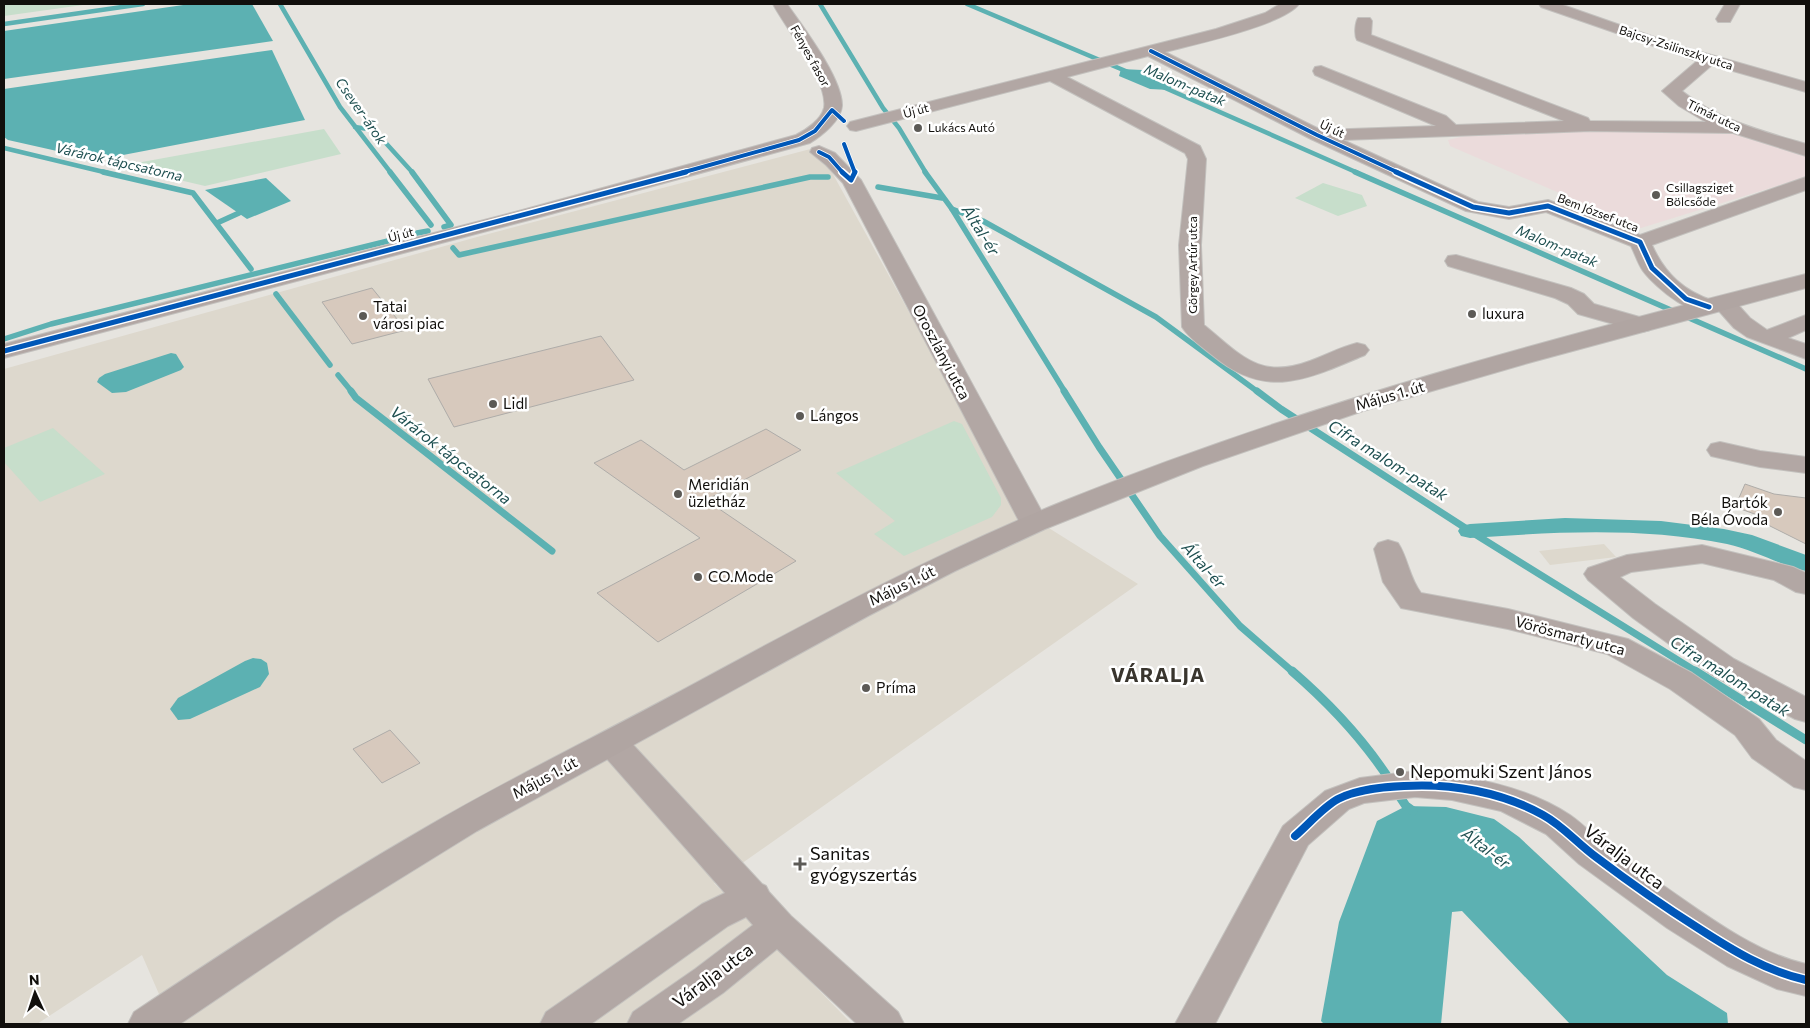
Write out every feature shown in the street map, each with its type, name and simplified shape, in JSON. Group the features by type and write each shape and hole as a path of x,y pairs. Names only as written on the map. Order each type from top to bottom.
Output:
{"main road":[{"name":"Május 1. út","path":"148,1024 432,840 877,597 1034,524 1148,478 1323,416 1377,399 1806,281"}],"street":[{"name":"Fényes fasor","path":"780,4 822,73 832,98 838,121"},
{"name":"Új út","path":"838,121 874,122 1151,51 1222,32 1270,16 1291,4"},
{"name":"Bajcsy-Zsilinszky utca","path":"1546,4 1708,60 1806,87"},
{"path":"1724,19 1732,4"},
{"name":"Új út","path":"1364,21 1363,37 1559,112 1590,126"},
{"name":"Új út","path":"1151,51 1317,135 1473,207 1509,213"},
{"name":"Tímár utca","path":"1708,60 1672,91 1687,106 1735,128 1806,150"},
{"path":"1316,69 1440,120 1450,129"},
{"name":"Görgey Artúr utca","path":"1052,76 1193,150 1197,159 1190,245 1193,327 1246,368 1271,376 1291,375 1357,350"},
{"path":"811,147 815,132 838,121 844,144"},
{"name":"Új út","path":"1317,135 1450,129 1590,126 1735,128"},
{"name":"Új út","path":"4,351 720,163 811,147 836,149 844,144"},
{"name":"Oroszlányi utca","path":"844,144 855,172 851,180"},
{"name":"Oroszlányi utca","path":"811,147 827,155 842,174 851,180 1034,524"},
{"path":"1640,242 1806,183"},
{"name":"Bem József utca","path":"1509,213 1548,206 1640,242 1652,268 1699,310"},
{"path":"1456,261 1563,293 1576,299 1586,309 1642,325"},
{"path":"1699,310 1806,352"},
{"path":"1767,338 1806,322"},
{"path":"1720,450 1760,460 1806,465"},
{"name":"Vörösmarty utca","path":"1388,549 1398,582 1411,601 1508,620 1617,646 1681,681 1747,727 1764,749 1806,778"},
{"path":"1806,585 1783,573 1702,554 1627,564 1598,574 1723,667 1806,711"},
{"path":"612,743 753,896 778,927 884,1024"},
{"name":"Váralja utca","path":"1195,1024 1295,836 1337,800 1360,791 1415,784 1452,787 1484,793 1521,805 1558,824 1592,854 1680,917 1740,955 1791,978 1806,980"},
{"path":"560,1024 715,915 753,896"},
{"name":"Váralja utca","path":"647,1024 709,980 778,927"}],"shaded area":[{"name":"Csillagsziget Bölcsőde","path":"1605,129 1734,131 1806,154 1806,177 1641,228 1450,146 1448,140 1477,133"},
{"path":"818,147 1017,508 1138,584 714,883 852,1024 172,1024 142,955 37,1024 4,1024 4,369 477,237"},
{"path":"1604,544 1616,557 1550,565 1539,551"}],"green space":[{"path":"4,4 90,4 4,16"},
{"path":"324,129 341,154 205,186 120,166"},
{"path":"1323,183 1362,195 1367,206 1338,216 1295,198"},
{"path":"954,421 962,424 1001,498 1001,505 992,517 904,556 874,534 895,521 836,473"},
{"path":"53,428 105,474 40,502 4,462 4,448"}],"water":[{"path":"190,4 252,4 273,41 4,79 4,31"},
{"path":"272,50 305,120 97,160 8,140 4,137 4,89"},
{"path":"1121,69 1142,70 1174,82 1170,90 1150,89 1119,76"},
{"path":"266,178 291,201 247,219 205,190"},
{"path":"171,353 176,354 184,367 181,370 126,392 112,393 97,382 105,374"},
{"path":"253,658 261,659 267,663 269,674 260,687 190,719 178,720 170,709 178,698"},
{"path":"1406,806 1446,807 1494,819 1519,837 1667,975 1727,1013 1728,1024 1570,1024 1462,911 1452,912 1441,1024 1324,1024 1321,1021 1339,922 1377,821"}],"building":[{"name":"Tatai városi piac","path":"372,288 406,330 352,344 322,302"},
{"name":"Lidl","path":"601,336 634,380 454,427 428,379"},
{"path":"766,429 801,450 706,500 796,561 658,642 597,593 700,538 594,463 641,440 684,470"},
{"name":"Bartók Béla Óvoda","path":"1745,484 1774,494 1806,498 1806,544 1770,526 1763,517 1735,507"},
{"path":"390,730 420,763 382,783 353,749"}],"waterway":[{"path":"4,24 143,4"},
{"name":"Csever-árok","path":"280,4 340,107 356,127"},
{"name":"Által-ér","path":"820,4 883,108 899,128 926,173"},
{"name":"Malom-patak","path":"967,4 1128,72"},
{"name":"Malom-patak","path":"1163,87 1358,173"},
{"path":"356,127 374,130 413,173"},
{"name":"Csever-árok","path":"356,127 391,173"},
{"name":"Várárok tápcsatorna","path":"4,148 108,173"},
{"name":"Várárok tápcsatorna","path":"103,172 193,193 251,269"},
{"name":"Csever-árok","path":"390,172 431,225"},
{"path":"412,172 451,225 444,227"},
{"name":"Által-ér","path":"925,172 952,209"},
{"name":"Malom-patak","path":"1355,172 1806,369"},
{"path":"453,248 459,255 810,177 828,177"},
{"path":"878,187 942,198"},
{"name":"Cifra malom-patak","path":"952,209 983,221 1156,317 1258,392"},
{"name":"Által-ér","path":"952,209 1065,392"},
{"path":"217,223 239,213"},
{"path":"417,233 428,231"},
{"path":"4,339 51,324 400,238"},
{"name":"Várárok tápcsatorna","path":"276,294 330,365"},
{"name":"Várárok tápcsatorna","path":"338,375 352,392"},
{"name":"Várárok tápcsatorna","path":"351,391 356,398 552,551"},
{"name":"Által-ér","path":"1064,391 1099,447 1160,536 1240,626 1293,672"},
{"name":"Cifra malom-patak","path":"1257,391 1281,409 1470,531 1697,672"},
{"path":"1470,531 1597,525 1661,528 1734,538 1806,563"},
{"name":"Által-ér","path":"1292,671 1345,723 1381,766 1391,782"},
{"name":"Cifra malom-patak","path":"1695,671 1806,740"},
{"name":"Által-ér","path":"1396,791 1406,806 1413,811"}],"cycle path":[{"path":"1151,51 1317,135 1473,207 1509,213 1548,206 1640,242 1652,268 1686,299 1709,307"},
{"path":"4,351 522,216 791,143 815,131 832,110 844,121"},
{"path":"819,152 829,157 851,180 855,172 844,144"},
{"path":"1295,836 1338,799 1367,790 1397,786 1437,785 1481,792 1523,805 1542,814 1559,825 1593,855 1622,876 1733,950 1781,973 1806,980"}],"place":[{"name":"Lukács Autó","path":"918,128"},
{"name":"Csillagsziget Bölcsőde","path":"1656,195"},
{"name":"luxura","path":"1472,314"},
{"name":"Tatai városi piac","path":"363,316"},
{"name":"Lidl","path":"493,404"},
{"name":"Lángos","path":"800,416"},
{"name":"Meridián üzletház","path":"678,494"},
{"name":"Bartók Béla Óvoda","path":"1778,512"},
{"name":"CO.Mode","path":"698,577"},
{"name":"Príma","path":"866,688"},
{"name":"Nepomuki Szent János","path":"1400,772"},
{"name":"Sanitas gyógyszertás","path":"800,864"}],"district":[{"name":"VÁRALJA","path":"1158,675"}]}
